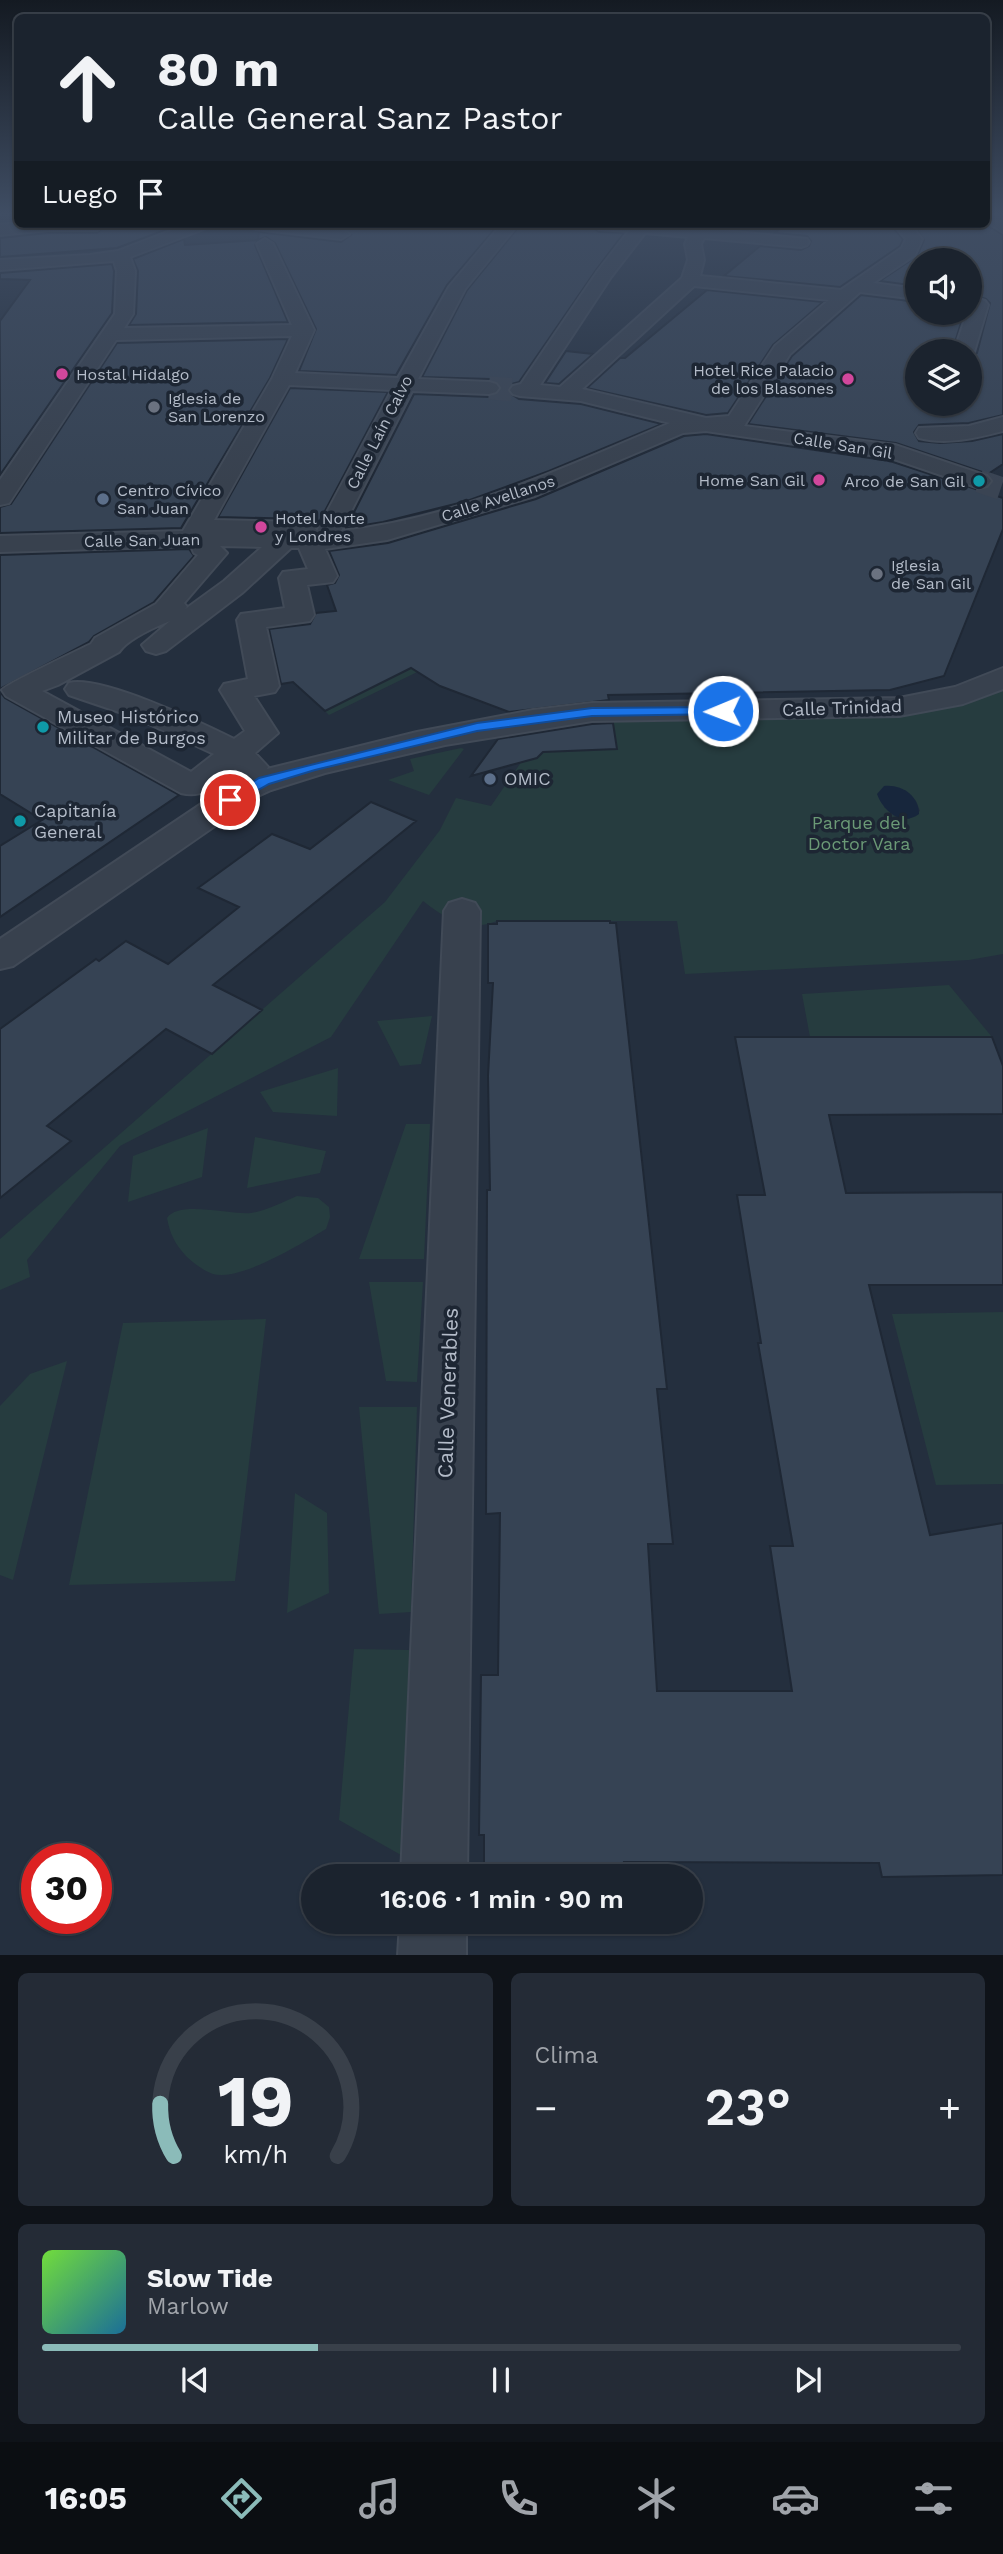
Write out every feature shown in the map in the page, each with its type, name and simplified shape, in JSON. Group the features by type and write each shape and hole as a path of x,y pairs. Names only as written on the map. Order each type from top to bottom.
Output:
{"street":[{"path":"0,498 69,392 113,334 124,314 125,302"},
{"path":"0,716 36,699 56,692 80,689 118,669 172,634 233,587 306,541 324,576 292,578 300,615 251,620 264,686 235,690 262,733 193,786 36,699 17,690 48,679 94,655 109,646 105,644 134,627 146,624 142,622 160,615 157,612 173,607 169,604 214,553 203,548 199,538 282,379 304,330 292,302"},
{"name":"Calle Laín Calvo","path":"306,541 403,384 449,302"},
{"path":"585,302 524,390 566,393 704,425"},
{"path":"566,393 666,302"},
{"name":"Calle Avellanos","path":"306,541 377,535 470,509 597,463 680,427 736,422 782,351 836,302"},
{"path":"980,339 993,327"},
{"path":"113,334 304,330"},
{"path":"282,379 489,388"},
{"path":"916,458 931,423 970,433 1003,424"},
{"name":"Calle San Gil","path":"704,425 895,452 979,481"},
{"name":"Calle San Juan","path":"0,544 199,538 211,527 304,530 306,541"},
{"name":"Calle Trinidad","path":"0,957 214,810 264,781 459,731 550,716 592,712 899,707 939,702 975,691 1003,677"},
{"path":"80,689 124,702 236,754 248,761 264,781"},
{"name":"Calle Venerables","path":"434,1864 462,911"},
{"path":"432,1955 433,1934"}],"green space":[{"path":"435,656 446,658 329,715 325,711"},
{"name":"Parque del Doctor Vara","path":"1003,686 1003,954 969,960 685,974 677,921 497,921 466,925 440,913 423,901 331,1037 120,1146 27,1260 30,1277 0,1290 0,1239 385,902 440,830 456,798 491,806 524,758 537,758 537,752 617,749 614,729 609,722 861,718 922,712 978,698","holes":["905,790 916,801 920,811 909,819 894,816 884,807"]},
{"path":"464,749 429,795 388,780 414,771 410,759"},
{"path":"949,985 992,1037 810,1037 802,994"},
{"path":"432,1016 421,1064 400,1066 377,1021"},
{"path":"338,1068 337,1116 273,1112 260,1092"},
{"path":"406,1124 430,1124 424,1259 359,1259"},
{"path":"208,1128 202,1177 128,1202 133,1156"},
{"path":"255,1137 326,1151 320,1173 247,1188"},
{"path":"297,1196 318,1198 329,1207 330,1217 326,1229 271,1260 225,1275 210,1273 186,1256 174,1238 167,1218 173,1213 193,1209 251,1213"},
{"path":"369,1282 423,1282 417,1382 386,1381"},
{"path":"1003,1312 1003,1484 936,1485 892,1314"},
{"path":"266,1319 235,1581 69,1585 123,1323"},
{"path":"67,1361 13,1580 0,1575 0,1406 30,1374"},
{"path":"359,1407 417,1407 411,1612 379,1614"},
{"path":"295,1493 327,1513 329,1593 287,1613"},
{"path":"354,1649 410,1650 401,1855 339,1820"}],"water":[{"path":"884,786 897,787 908,792 916,802 919,814 906,819 888,811 877,794"}],"building":[{"path":"14,302 113,302 112,313 0,475 0,321"},
{"path":"137,302 280,302 288,322 129,325 136,314"},
{"path":"303,302 437,302 396,375 299,371 316,329"},
{"path":"461,302 574,302 519,382 511,384 508,392 519,399 581,404 662,424 549,471 467,501 383,522 346,528 414,394 489,397 501,390 498,382 490,379 422,377"},
{"path":"692,302 823,302 773,345 728,413 706,415 587,388 620,358 625,358"},
{"path":"853,302 905,302 905,325 960,325 956,339 905,339 905,416 982,416 981,339 989,302 1003,302 1003,415 969,423 919,425 914,432 919,441 940,443 972,441 1003,434 1003,464 988,474 896,443 748,424 792,356"},
{"path":"288,339 270,378 181,528 0,533 0,507 11,504 117,343"},
{"path":"566,351 593,354 559,384 545,383"},
{"path":"290,388 388,392 317,526 304,519 218,517"},
{"path":"706,434 890,461 1003,498 1003,529 944,676 890,690 608,695 609,700 509,712 440,686 411,668 325,711 293,682 281,684 269,629 310,624 316,613 336,611 327,585 335,583 339,575 329,551 388,543 536,499 684,436"},
{"path":"189,549 194,556 154,602 94,636 89,642 0,689 0,555"},
{"path":"0,692 5,698 179,795 0,917 0,846 42,820 0,794"},
{"name":"OMIC","path":"613,723 617,749 543,752 537,758 471,776 498,739"},
{"path":"371,802 416,821 213,985 262,1010 212,1054 166,1029 47,1126 71,1141 0,1198 0,1029 96,959 99,961 126,941 168,964 239,907 198,888 272,834 310,849"},
{"path":"497,921 616,923 667,1389 657,1389 673,1544 648,1544 657,1691 792,1691 770,1546 793,1546 758,1343 761,1343 737,1195 765,1195 735,1037 992,1037 1003,1066 1003,1114 829,1115 846,1193 1003,1192 1003,1285 869,1285 930,1535 1003,1523 1003,1875 882,1877 879,1863 484,1864 484,1835 479,1835 481,1675 498,1675 500,1513 486,1514 487,1190 490,1190 488,1076 493,983 488,983 488,924 497,924"}],"tunnel":[{"path":"489,388 520,390"},
{"path":"979,481 1003,489"}],"place":[{"name":"Hostal Hidalgo","path":"62,374"},
{"name":"Hotel Rice Palacio de los Blasones","path":"848,379"},
{"name":"Iglesia de San Lorenzo","path":"154,407"},
{"name":"Home San Gil","path":"819,480"},
{"name":"Arco de San Gil","path":"979,481"},
{"name":"Centro Cívico San Juan","path":"103,499"},
{"name":"Hotel Norte y Londres","path":"261,527"},
{"name":"Iglesia de San Gil","path":"877,574"},
{"name":"Museo Histórico Militar de Burgos","path":"43,727"},
{"name":"OMIC","path":"490,779"},
{"name":"Capitanía General","path":"20,821"}],"route":[{"path":"230,800 264,781 311,767 477,727 592,712 723,711"}]}
